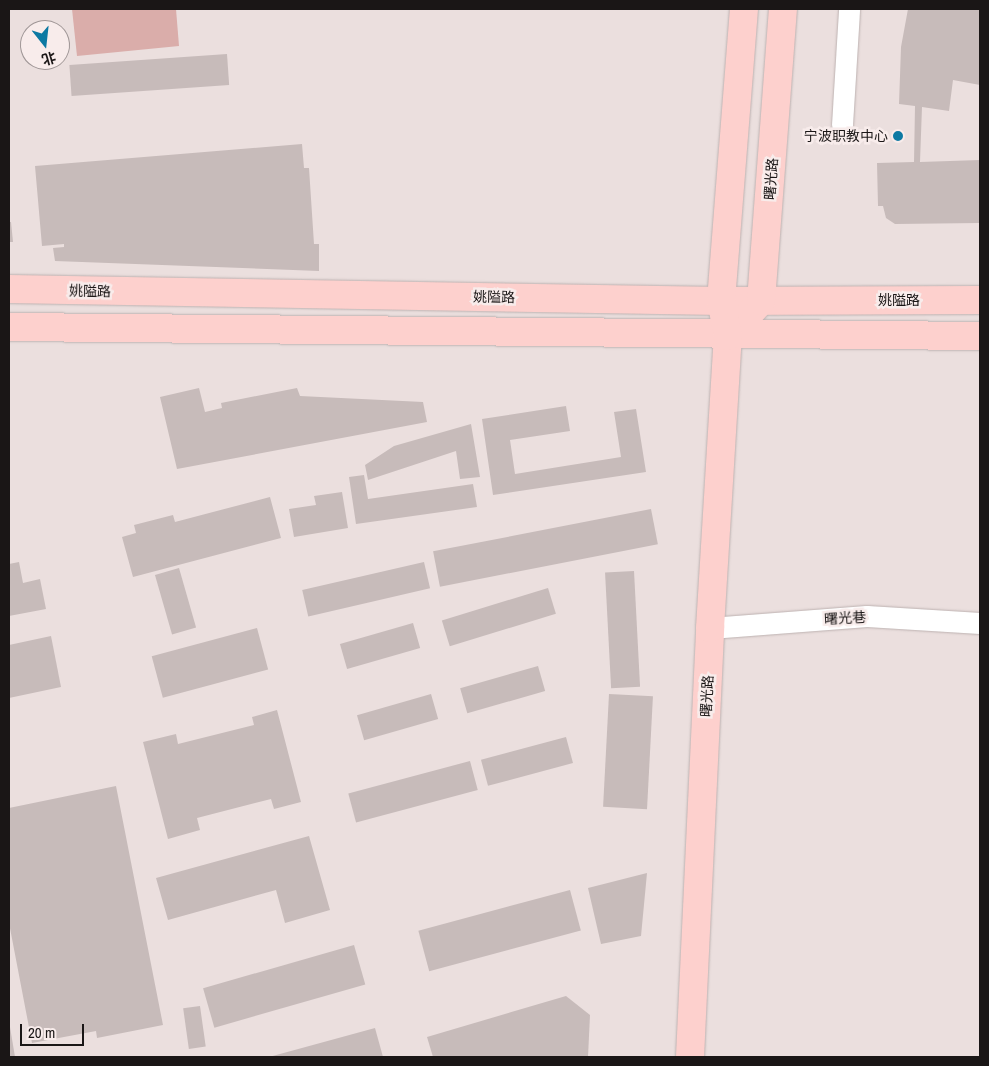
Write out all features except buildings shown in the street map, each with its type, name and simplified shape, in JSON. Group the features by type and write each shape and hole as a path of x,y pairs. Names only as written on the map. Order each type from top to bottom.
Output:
{"main road":[{"name":"曙光路","path":"690,1057 710,628 728,336 721,301 744,9"},
{"name":"曙光路","path":"761,301 784,9"},
{"name":"姚隘路","path":"9,289 721,301 980,300"},
{"path":"728,336 761,301"},
{"path":"9,327 728,336 980,336"}],"street":[{"path":"842,125 849,9"},
{"name":"曙光巷","path":"710,628 867,616 980,623"}],"shaded area":[{"path":"72,9 176,9 179,46 77,56"}],"place":[{"name":"宁波职教中心","path":"898,136"}]}
